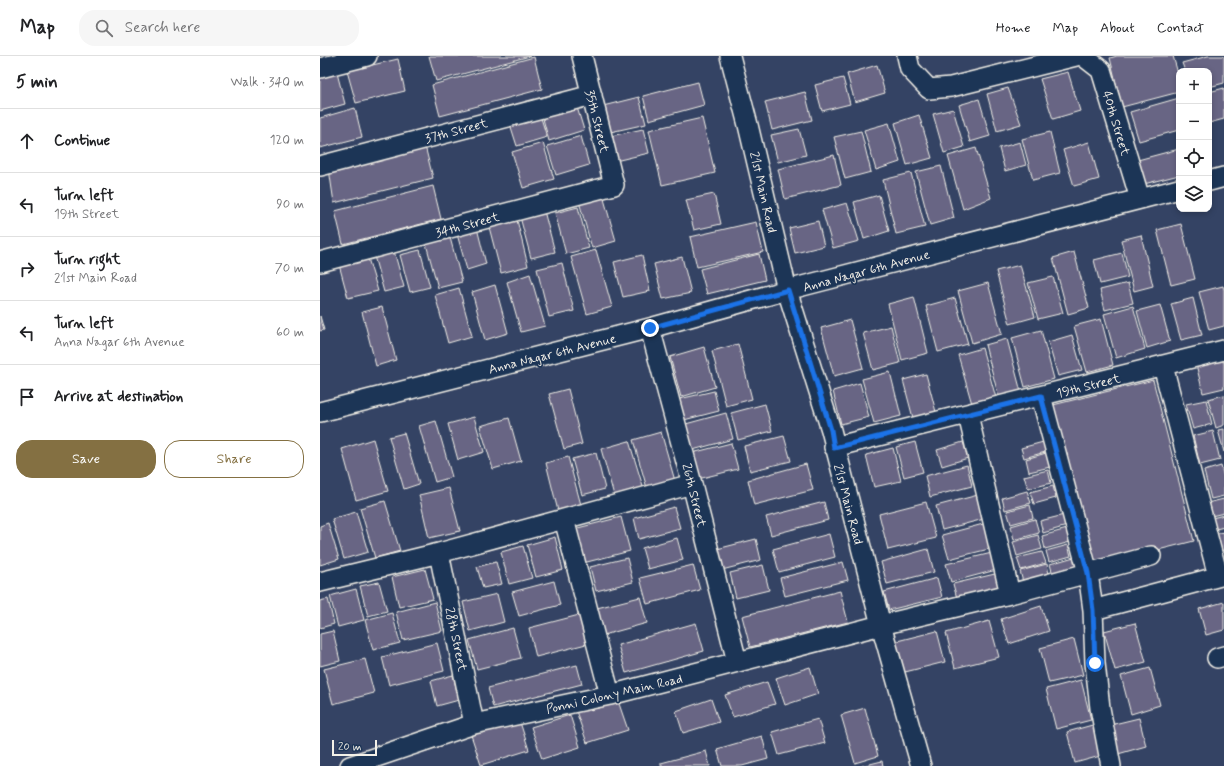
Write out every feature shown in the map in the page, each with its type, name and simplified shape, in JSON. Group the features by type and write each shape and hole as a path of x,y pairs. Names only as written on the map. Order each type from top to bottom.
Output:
{"street":[{"path":"320,68 367,56"},
{"name":"35th Street","path":"582,56 614,185"},
{"name":"21st Main Road","path":"730,56 788,290 831,430 834,448 881,625 921,766"},
{"path":"907,56 910,69 930,89 951,88 1076,56"},
{"name":"40th Street","path":"1083,56 1102,70 1140,199"},
{"name":"37th Street","path":"320,166 592,95"},
{"path":"1212,180 1224,178"},
{"name":"34th Street","path":"320,262 614,185"},
{"name":"Anna Nagar 6th Avenue","path":"320,412 650,328 788,290 1176,190"},
{"name":"26th Street","path":"650,328 692,484 737,662"},
{"name":"19th Street","path":"834,448 1224,350"},
{"path":"1093,610 1221,576 1163,366"},
{"path":"1041,396 1088,573 1093,610 1095,663 1100,708 1111,766"},
{"path":"968,414 1010,594"},
{"path":"320,582 439,553 692,484"},
{"path":"564,519 610,695"},
{"name":"28th Street","path":"439,553 474,724"},
{"name":"Ponni Colony Main Road","path":"350,766 474,724 610,695 881,625 1010,594 1151,556"}],"building":[{"path":"429,56 530,56 436,81"},
{"path":"1117,56 1173,56 1176,68 1176,93 1122,107 1110,58"},
{"path":"1208,56 1224,56 1224,83 1212,86 1212,68 1184,68 1182,63"},
{"path":"534,57 542,89 440,116 432,85"},
{"path":"398,59 405,91 356,103 347,71"},
{"path":"877,65 885,93 855,102 847,74"},
{"path":"1068,72 1080,111 1053,119 1040,79"},
{"path":"337,73 345,104 320,111 320,78"},
{"path":"843,78 850,104 822,111 815,85"},
{"path":"698,82 704,105 649,120 643,96"},
{"path":"1008,88 1021,124 997,131 987,94"},
{"path":"1224,88 1224,119 1212,122 1212,104 1212,91"},
{"path":"805,92 812,120 772,130 765,102"},
{"path":"639,97 646,124 606,133 599,107"},
{"path":"979,99 990,136 970,142 959,105"},
{"path":"1176,99 1176,131 1139,141 1130,112"},
{"path":"576,104 584,130 549,141 542,115"},
{"path":"355,108 362,137 320,148 320,118"},
{"path":"953,109 964,147 944,153 933,114"},
{"path":"540,115 547,137 517,146 510,124"},
{"path":"919,115 932,158 907,165 895,123"},
{"path":"702,118 715,173 662,185 649,130"},
{"path":"889,123 900,162 876,170 864,130"},
{"path":"643,129 649,153 611,162 606,137"},
{"path":"799,129 806,155 778,162 771,135"},
{"path":"861,131 871,172 845,179 834,137"},
{"path":"1050,132 1060,173 1033,180 1022,139"},
{"path":"581,136 589,165 556,175 547,146"},
{"path":"1020,142 1026,165 1005,171 999,148"},
{"path":"1089,142 1099,179 1074,186 1063,150"},
{"path":"543,143 554,179 523,188 512,152"},
{"path":"425,146 433,178 334,203 329,169"},
{"path":"976,148 991,198 963,209 948,156"},
{"path":"1176,150 1176,176 1140,185 1134,161"},
{"path":"834,155 841,185 785,199 778,169"},
{"path":"941,166 954,218 930,225 916,172"},
{"path":"911,173 925,227 896,234 883,180"},
{"path":"433,186 441,219 343,244 335,211"},
{"path":"602,192 616,241 592,248 578,198"},
{"path":"714,194 721,224 694,230 686,200"},
{"path":"879,195 889,231 864,239 854,202"},
{"path":"847,203 859,241 833,248 822,210"},
{"path":"578,207 589,248 566,254 555,213"},
{"path":"544,211 555,252 531,258 520,217"},
{"path":"517,220 528,266 501,273 489,227"},
{"path":"818,221 824,246 795,253 789,228"},
{"path":"756,222 763,252 697,267 690,237"},
{"path":"1181,224 1195,279 1171,285 1157,230"},
{"path":"477,228 486,264 467,270 457,234"},
{"path":"449,234 462,282 438,288 425,240"},
{"path":"1141,235 1153,286 1134,291 1121,240"},
{"path":"420,250 430,287 410,292 400,255"},
{"path":"596,250 612,307 587,314 571,257"},
{"path":"394,251 404,287 384,292 374,256"},
{"path":"1074,252 1089,308 1068,314 1053,258"},
{"path":"1122,253 1128,277 1100,284 1094,260"},
{"path":"759,254 765,280 707,294 700,269"},
{"path":"367,255 378,291 348,298 338,261"},
{"path":"642,255 650,291 623,297 614,262"},
{"path":"682,257 691,293 663,299 654,264"},
{"path":"562,263 574,311 549,317 537,269"},
{"path":"1020,265 1035,317 1010,324 996,271"},
{"path":"530,274 545,326 521,332 507,282"},
{"path":"1053,277 1063,313 1038,319 1028,283"},
{"path":"988,283 1002,334 972,343 958,291"},
{"path":"1128,283 1133,303 1105,310 1100,290"},
{"path":"495,285 508,333 485,340 472,292"},
{"path":"1223,286 1224,326 1209,330 1199,292"},
{"path":"459,288 472,336 448,343 435,295"},
{"path":"914,297 928,353 902,360 888,304"},
{"path":"955,298 968,344 938,352 926,306"},
{"path":"1193,298 1202,335 1181,340 1171,304"},
{"path":"1160,305 1170,341 1147,348 1137,311"},
{"path":"1133,306 1145,349 1116,358 1104,314"},
{"path":"382,307 396,360 376,366 362,312"},
{"path":"320,316 324,330 320,331"},
{"path":"1101,319 1113,365 1087,372 1074,326"},
{"path":"850,320 863,368 834,376 821,328"},
{"path":"891,326 900,363 873,370 863,333"},
{"path":"1041,330 1054,379 1025,387 1012,338"},
{"path":"1072,335 1082,370 1058,376 1048,342"},
{"path":"1007,339 1021,392 999,398 985,345"},
{"path":"738,344 752,399 726,406 712,351"},
{"path":"704,347 715,387 681,397 670,357"},
{"path":"982,348 996,398 972,404 958,355"},
{"path":"1222,354 1224,364 1224,388 1203,393 1195,360"},
{"path":"890,372 901,416 874,423 862,379"},
{"path":"926,374 936,412 913,418 903,380"},
{"path":"1153,380 1194,541 1094,566 1053,405"},
{"path":"860,383 869,417 841,424 833,391"},
{"path":"568,389 582,444 564,449 549,394"},
{"path":"714,391 719,411 680,421 675,400"},
{"path":"1224,395 1224,425 1216,428 1208,399"},
{"path":"1206,400 1212,424 1193,429 1186,404"},
{"path":"765,404 772,431 738,440 731,413"},
{"path":"726,413 733,439 689,451 682,425"},
{"path":"474,417 484,452 458,460 448,424"},
{"path":"509,418 521,461 493,469 480,426"},
{"path":"436,421 452,477 435,482 419,426"},
{"path":"1224,429 1224,452 1218,430"},
{"path":"1213,431 1220,460 1200,465 1193,436"},
{"path":"661,432 675,481 647,488 633,440"},
{"path":"404,433 419,484 404,489 389,437"},
{"path":"784,436 791,461 750,471 744,446"},
{"path":"373,439 388,491 356,500 342,449"},
{"path":"629,441 644,490 615,499 601,449"},
{"path":"1047,441 1049,451 1024,458 1021,448"},
{"path":"915,442 923,472 904,477 896,447"},
{"path":"963,442 968,458 942,466 937,450"},
{"path":"731,443 738,469 698,479 692,453"},
{"path":"893,448 901,481 874,487 866,455"},
{"path":"596,453 605,489 582,495 572,459"},
{"path":"1046,453 1050,467 1029,472 1026,459"},
{"path":"568,457 581,505 558,511 546,463"},
{"path":"806,464 813,490 754,505 748,480"},
{"path":"967,465 972,486 930,497 925,476"},
{"path":"1221,466 1224,478 1224,496 1211,499 1204,471"},
{"path":"1048,470 1051,483 1028,489 1024,476"},
{"path":"1053,486 1056,498 1034,504 1030,492"},
{"path":"449,488 460,531 429,538 419,495"},
{"path":"1027,491 1031,503 1005,510 1002,498"},
{"path":"978,495 984,519 942,530 936,506"},
{"path":"1224,499 1224,513 1211,516 1207,503"},
{"path":"385,501 400,551 375,558 360,508"},
{"path":"824,502 828,520 771,535 766,517"},
{"path":"926,502 936,538 888,550 879,514"},
{"path":"1030,505 1033,518 1011,524 1007,511"},
{"path":"674,507 680,528 639,539 634,518"},
{"path":"356,512 368,552 344,559 332,519"},
{"path":"1064,515 1067,526 1043,533 1040,521"},
{"path":"1224,515 1224,527 1212,530 1208,519"},
{"path":"621,517 630,551 583,563 574,529"},
{"path":"1035,519 1039,533 1014,540 1011,526"},
{"path":"328,523 339,559 320,565 320,526"},
{"path":"987,523 993,548 949,559 942,535"},
{"path":"1067,529 1070,542 1045,549 1042,536"},
{"path":"1224,532 1224,550 1217,552 1213,534"},
{"path":"829,534 835,557 779,572 773,549"},
{"path":"1038,535 1042,549 1017,556 1013,542"},
{"path":"555,537 563,570 536,577 527,545"},
{"path":"677,538 683,560 648,569 642,548"},
{"path":"756,539 761,560 722,570 717,549"},
{"path":"1068,545 1071,556 1049,562 1046,551"},
{"path":"523,546 532,578 509,584 501,552"},
{"path":"928,549 934,572 887,584 881,562"},
{"path":"996,552 1000,569 951,582 946,564"},
{"path":"1042,552 1046,563 1021,570 1017,558"},
{"path":"1074,557 1077,568 1053,575 1050,564"},
{"path":"627,558 633,582 596,591 590,567"},
{"path":"496,562 502,584 483,588 477,567"},
{"path":"843,562 848,580 785,596 780,578"},
{"path":"1047,564 1049,575 1023,582 1020,571"},
{"path":"693,565 700,590 647,604 640,578"},
{"path":"763,565 769,590 736,598 730,573"},
{"path":"425,569 433,599 399,607 392,577"},
{"path":"999,573 1004,591 958,602 953,584"},
{"path":"937,578 942,597 889,610 884,592"},
{"path":"554,581 560,605 519,616 512,592"},
{"path":"379,582 387,611 368,616 360,586"},
{"path":"356,589 364,620 338,627 330,596"},
{"path":"840,591 848,622 750,647 742,616"},
{"path":"497,594 504,622 470,631 463,602"},
{"path":"640,597 647,623 600,636 593,609"},
{"path":"328,599 334,624 320,628 320,601"},
{"path":"435,602 442,631 403,640 396,612"},
{"path":"1224,602 1224,630 1206,635 1199,609"},
{"path":"1041,606 1049,631 1009,644 1001,619"},
{"path":"392,613 400,643 373,650 365,620"},
{"path":"583,614 590,643 536,657 529,628"},
{"path":"989,621 999,657 955,668 946,633"},
{"path":"696,623 704,651 626,673 618,645"},
{"path":"1135,623 1146,662 1115,670 1104,631"},
{"path":"513,628 521,658 477,669 469,640"},
{"path":"333,631 340,661 320,666 320,634"},
{"path":"937,631 945,662 901,673 893,642"},
{"path":"1074,639 1083,675 1049,683 1040,648"},
{"path":"437,643 444,671 389,685 382,657"},
{"path":"365,659 374,693 333,704 324,669"},
{"path":"577,665 582,684 493,707 488,688"},
{"path":"810,667 818,694 785,705 776,678"},
{"path":"1150,668 1160,705 1131,714 1121,676"},
{"path":"453,675 459,700 437,706 431,681"},
{"path":"1081,680 1091,720 1056,729 1046,689"},
{"path":"767,682 775,704 733,717 725,695"},
{"path":"617,698 628,730 587,743 576,711"},
{"path":"711,699 719,722 683,733 676,711"},
{"path":"865,708 878,756 855,763 841,715"},
{"path":"570,715 580,747 542,759 531,727"},
{"path":"518,716 529,750 481,765 471,735"},
{"path":"1139,718 1146,746 1118,754 1110,725"},
{"path":"818,719 825,743 779,755 772,732"},
{"path":"1096,724 1104,755 1075,763 1067,732"},
{"path":"762,736 768,759 742,766 722,766 717,749"},
{"path":"706,751 710,766 661,766 661,763"},
{"path":"882,761 883,766 862,766"}],"route":[{"path":"650,328 788,290 831,430 834,448 1041,396 1088,573 1093,610 1095,663"}]}
